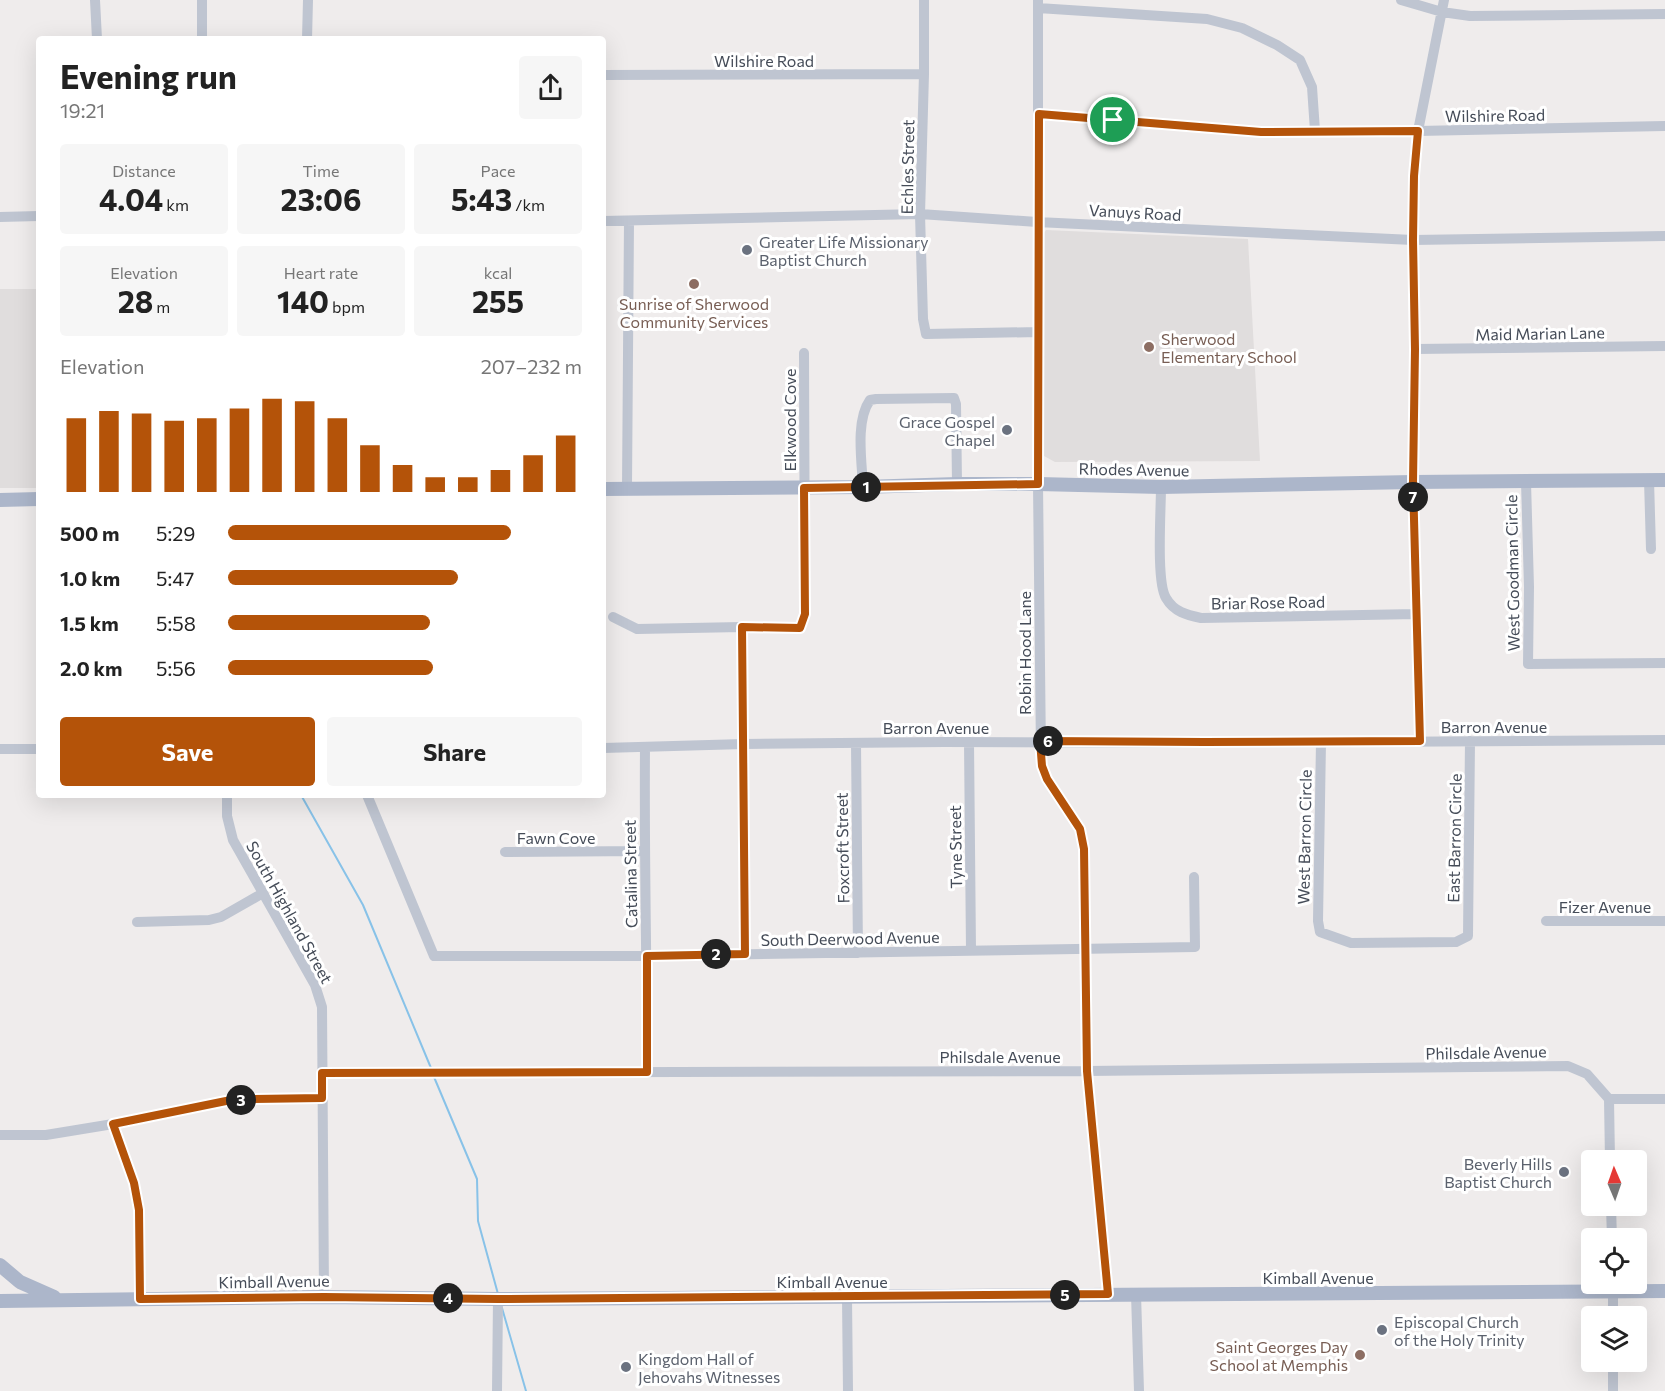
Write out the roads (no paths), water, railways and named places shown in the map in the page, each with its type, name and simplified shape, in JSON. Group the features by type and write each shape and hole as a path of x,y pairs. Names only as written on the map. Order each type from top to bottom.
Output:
{"main road":[{"name":"Rhodes Avenue","path":"606,489 804,488 957,484 1161,487 1665,480"},
{"path":"0,500 36,499"},
{"path":"0,1265 20,1282 58,1299"},
{"name":"Kimball Avenue","path":"0,1301 324,1297 498,1299 848,1297 1581,1288"},
{"name":"Kimball Avenue","path":"1647,1290 1665,1291"}],"street":[{"path":"95,0 97,36"},
{"path":"202,0 202,36"},
{"path":"308,0 308,36"},
{"name":"Echles Street","path":"924,0 920,214 923,320 926,334 1038,332"},
{"path":"1401,0 1442,12 1470,16 1665,14"},
{"path":"1420,741 1413,482 1414,176 1418,131 1444,0"},
{"path":"1038,4 1207,19 1242,28 1277,45 1300,60 1312,87 1315,131"},
{"name":"Robin Hood Lane","path":"1038,4 1040,741 1042,766 1047,779 1080,829 1084,849 1087,1071 1108,1294"},
{"name":"Wilshire Road","path":"606,75 924,74"},
{"name":"Wilshire Road","path":"1039,114 1261,132 1665,126"},
{"name":"Vanuys Road","path":"606,221 920,214 1037,222 1413,240 1665,236"},
{"path":"0,217 36,216"},
{"path":"627,488 629,221"},
{"name":"Maid Marian Lane","path":"1415,349 1665,346"},
{"name":"Elkwood Cove","path":"742,627 800,628 805,614 804,354"},
{"path":"863,487 861,434 867,404 870,400 876,399 954,398 957,484"},
{"path":"1649,480 1651,549"},
{"name":"West Goodman Circle","path":"1526,482 1528,664 1665,663"},
{"name":"Briar Rose Road","path":"1161,487 1160,573 1165,597 1180,613 1201,618 1416,614"},
{"path":"613,617 637,628 742,627 745,954"},
{"name":"Barron Avenue","path":"606,748 1040,741 1665,740"},
{"name":"East Barron Circle","path":"1320,932 1351,942 1456,942 1468,936 1470,741"},
{"name":"Tyne Street","path":"969,742 971,951"},
{"name":"West Barron Circle","path":"1320,932 1318,921 1321,742"},
{"name":"Foxcroft Street","path":"856,743 858,953"},
{"name":"Catalina Street","path":"645,748 647,1072"},
{"path":"0,749 36,749"},
{"name":"South Highland Street","path":"226,798 227,816 233,840 315,985 322,1007 324,1297"},
{"name":"South Deerwood Avenue","path":"368,798 434,956 647,956 1195,947 1194,877"},
{"name":"Fawn Cove","path":"505,852 644,851"},
{"path":"136,922 209,920 221,917 263,892"},
{"name":"Fizer Avenue","path":"1545,921 1665,921"},
{"name":"Philsdale Avenue","path":"322,1073 1087,1071 1568,1066 1587,1074 1609,1099"},
{"path":"0,1135 46,1135 226,1101 322,1098"},
{"path":"1610,1150 1609,1099 1665,1099"},
{"path":"113,1124 134,1183 139,1210 140,1299"},
{"path":"1136,1294 1139,1391"},
{"path":"848,1297 848,1391"},
{"path":"497,1391 498,1299"},
{"path":"1613,1372 1613,1391"}],"waterway":[{"path":"303,798 363,905 431,1068"},
{"path":"434,1077 477,1179 478,1221 498,1294"},
{"path":"502,1308 526,1391"}],"place":[{"name":"Greater Life Missionary Baptist Church","path":"747,250"},
{"name":"Sunrise of Sherwood Community Services","path":"694,284"},
{"name":"Sherwood Elementary School","path":"1149,347"},
{"name":"Grace Gospel Chapel","path":"1007,430"},
{"name":"Beverly Hills Baptist Church","path":"1564,1172"},
{"name":"Episcopal Church of the Holy Trinity","path":"1382,1330"},
{"name":"Saint Georges Day School at Memphis","path":"1360,1355"},
{"name":"Kingdom Hall of Jehovahs Witnesses","path":"626,1367"}]}
